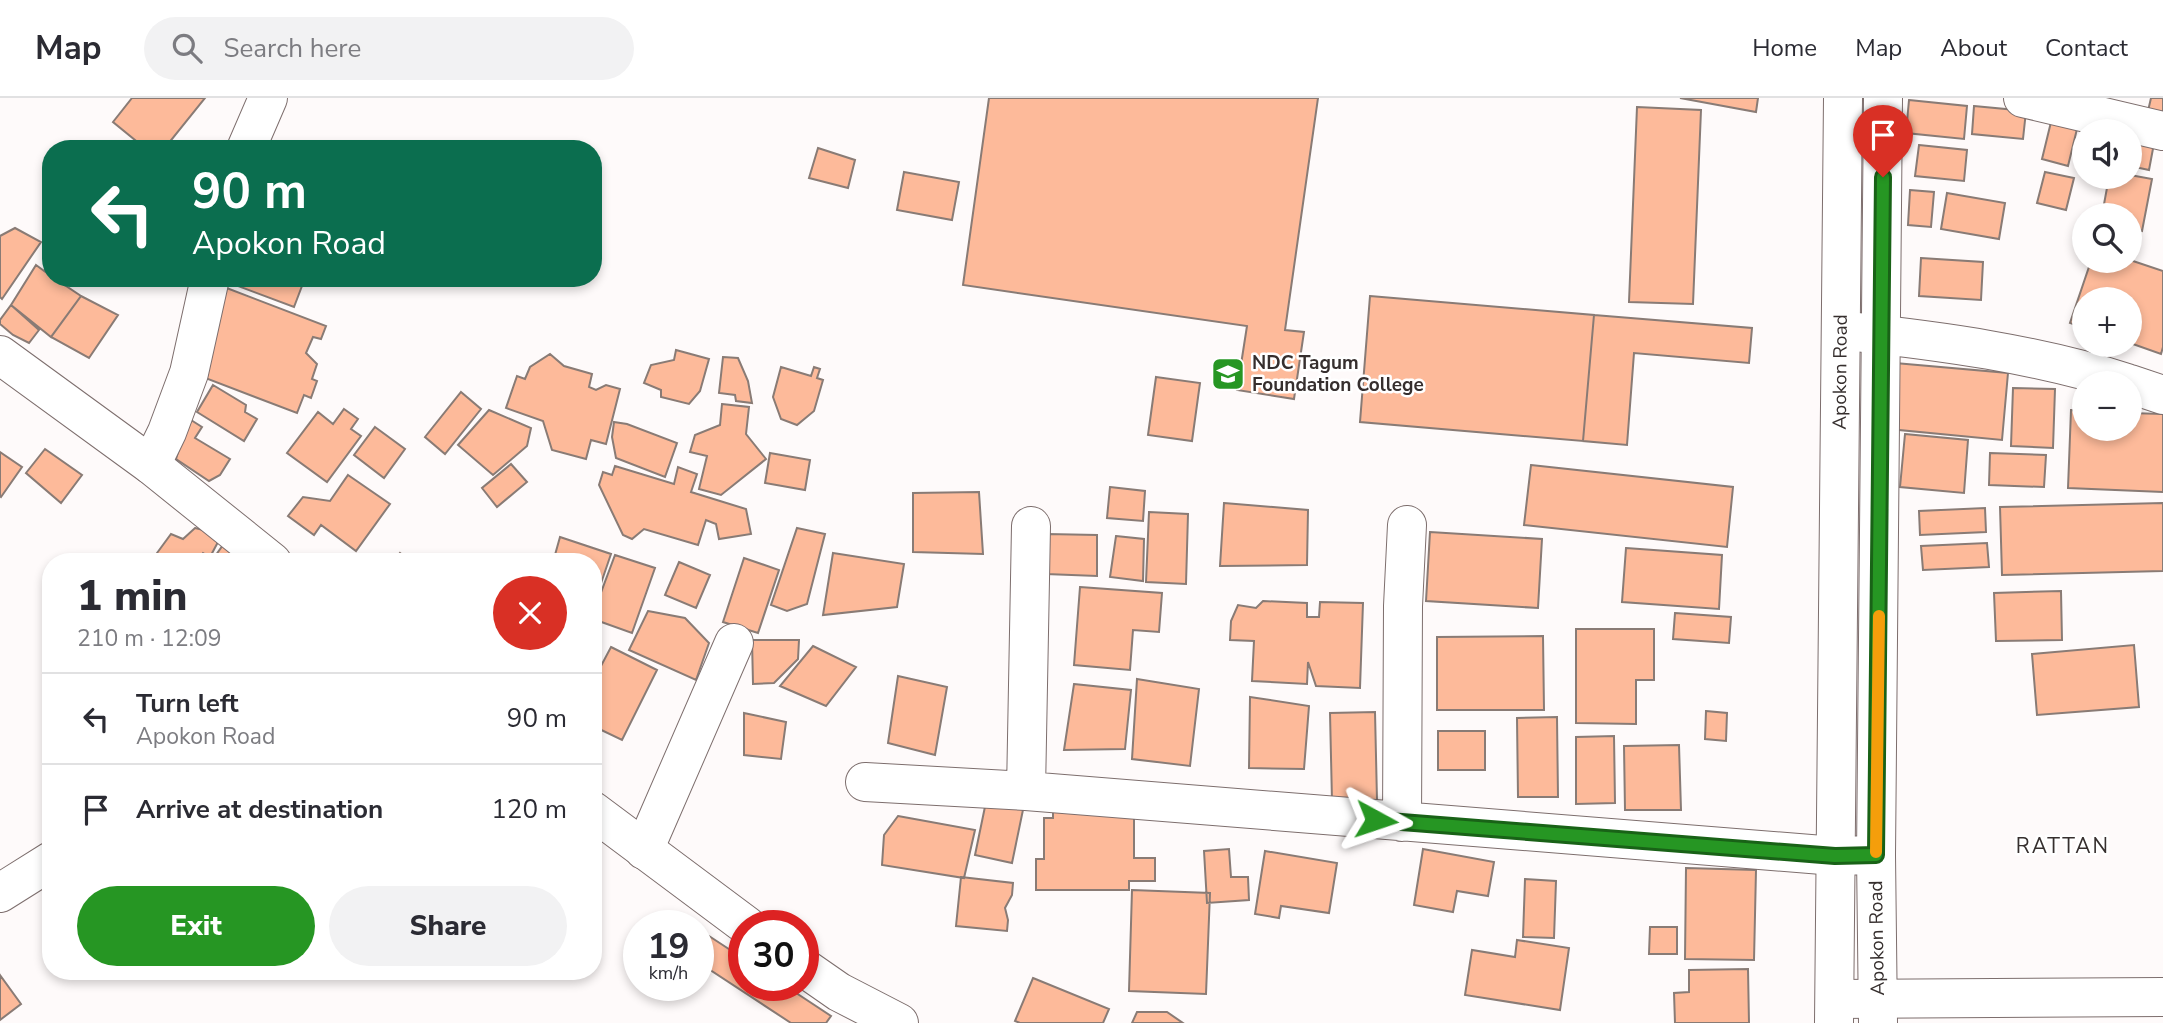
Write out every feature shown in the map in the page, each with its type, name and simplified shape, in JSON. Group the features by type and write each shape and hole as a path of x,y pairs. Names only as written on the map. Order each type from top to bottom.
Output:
{"main road":[{"path":"250,140 268,98"},
{"name":"Apokon Road","path":"1835,1011 1843,98"},
{"name":"Apokon Road","path":"1878,1011 1876,855 1883,98"},
{"path":"2023,98 2163,131"},
{"path":"151,465 167,432 189,373 208,287"},
{"path":"1842,331 2024,358 2086,371"},
{"path":"0,355 151,465 261,553"},
{"path":"2142,388 2163,395"},
{"path":"1402,822 1406,524"},
{"path":"1026,791 1031,526"},
{"path":"644,850 734,642"},
{"path":"865,782 1026,791 1835,856 1876,855"},
{"path":"602,818 728,912"},
{"path":"0,893 42,867"},
{"path":"819,978 839,992 899,1023"},
{"path":"1835,1011 2163,997"}],"building":[{"path":"132,98 205,98 171,140 135,140 113,122"},
{"path":"989,98 1318,98 1285,330 1304,332 1294,399 1237,390 1247,326 963,285"},
{"path":"1680,98 1758,98 1756,112"},
{"path":"2151,98 2163,98 2163,114 2148,111"},
{"path":"1909,100 1967,106 1964,139 1906,133"},
{"path":"1974,106 2026,111 2023,139 1972,134"},
{"path":"1637,107 1701,110 1693,304 1629,302"},
{"path":"2051,122 2072,128 2072,150 2068,166 2042,159"},
{"path":"2142,135 2155,138 2149,170 2142,169"},
{"path":"1919,145 1967,150 1964,181 1915,176"},
{"path":"818,148 855,160 848,188 809,178"},
{"path":"904,172 959,182 952,220 897,210"},
{"path":"2045,172 2072,178 2066,210 2037,203"},
{"path":"2142,177 2152,179 2142,231 2142,203 2104,203 2107,189 2142,189"},
{"path":"1910,190 1934,192 1931,227 1908,225"},
{"path":"1947,193 2005,203 1999,239 1941,229"},
{"path":"15,228 41,242 2,299 0,236"},
{"path":"1921,258 1983,262 1981,300 1919,296"},
{"path":"2142,264 2163,271 2161,354 2142,347 2142,287 2082,287 2087,273 2142,273"},
{"path":"36,265 42,269 42,287 68,287 81,296 51,337 11,305"},
{"path":"224,287 326,326 321,339 313,337 306,353 317,364 312,379 317,381 311,398 304,395 297,413 200,376"},
{"path":"241,287 302,287 294,307"},
{"path":"81,296 118,315 89,358 51,337"},
{"path":"1370,296 1594,315 1583,441 1360,422"},
{"path":"11,305 39,330 29,343 0,324"},
{"path":"1594,315 1752,328 1749,363 1634,353 1627,445 1583,441"},
{"path":"676,350 709,359 700,391 689,404 661,397 661,390 644,383 651,365 674,360"},
{"path":"550,354 564,366 592,374 589,387 596,390 606,385 620,389 606,444 591,440 586,459 552,450 543,421 506,408 517,376 525,379 530,367"},
{"path":"723,357 738,358 748,381 752,403 736,401 735,395 719,393"},
{"path":"1895,363 2008,373 2002,440 1889,429"},
{"path":"781,367 811,376 814,367 820,369 817,378 823,380 814,411 797,425 781,419 773,397"},
{"path":"1156,377 1200,383 1192,441 1148,435"},
{"path":"213,385 246,405 245,412 257,419 244,441 197,412"},
{"path":"2013,388 2055,389 2053,448 2011,446"},
{"path":"461,392 481,409 445,454 425,437"},
{"path":"722,404 749,407 746,434 766,459 721,495 699,489 707,456 690,452 695,435 720,425"},
{"path":"344,409 358,419 351,429 361,436 327,482 287,453 318,412 333,424"},
{"path":"489,410 531,428 527,446 493,475 458,445"},
{"path":"2071,410 2072,441 2142,441 2142,413 2163,414 2163,492 2068,488"},
{"path":"191,420 202,427 195,438 230,459 220,475 209,481 176,459 184,431"},
{"path":"614,422 627,424 677,443 665,477 616,458 612,437"},
{"path":"375,427 405,449 384,478 354,455"},
{"path":"1905,434 1968,440 1964,493 1900,487"},
{"path":"45,449 82,475 61,503 26,473"},
{"path":"0,452 22,467 1,497 0,496"},
{"path":"770,453 810,460 805,490 765,483"},
{"path":"1990,453 2046,455 2044,487 1989,485"},
{"path":"511,464 527,482 497,507 482,488"},
{"path":"1531,465 1733,487 1727,547 1524,525"},
{"path":"615,466 674,484 678,467 697,474 691,492 746,509 751,534 719,539 716,524 706,520 698,545 644,529 632,539 623,535 599,485 603,472 612,475"},
{"path":"348,475 390,504 356,551 321,525 314,535 288,516 303,497 330,501"},
{"path":"1110,487 1145,491 1143,521 1107,518"},
{"path":"979,492 983,554 913,552 913,493"},
{"path":"1224,503 1308,510 1307,565 1220,566"},
{"path":"2163,503 2163,571 2002,575 2000,507"},
{"path":"1985,508 1986,532 1920,535 1919,511"},
{"path":"1149,512 1188,514 1186,584 1146,582"},
{"path":"195,528 212,532 218,542 212,553 157,553 171,534 183,539"},
{"path":"797,528 825,534 807,604 787,611 771,605"},
{"path":"1430,532 1542,539 1538,608 1426,601"},
{"path":"1047,534 1097,535 1097,576 1046,574"},
{"path":"1116,536 1144,539 1143,581 1110,577"},
{"path":"560,537 611,554 602,580 602,553 556,553"},
{"path":"1987,543 1989,567 1923,570 1921,546"},
{"path":"223,545 234,553 217,553"},
{"path":"1626,548 1722,555 1719,609 1622,602"},
{"path":"833,553 904,564 897,607 823,615"},
{"path":"615,555 655,568 632,633 602,622 602,590"},
{"path":"744,558 779,570 758,633 723,622"},
{"path":"679,562 710,575 696,608 665,595"},
{"path":"1080,587 1162,593 1159,632 1133,630 1130,670 1074,665"},
{"path":"2061,591 2062,640 1996,641 1994,593"},
{"path":"1263,601 1307,603 1307,617 1319,617 1320,602 1363,603 1360,688 1316,686 1308,662 1307,684 1252,681 1254,641 1230,640 1231,621 1238,605 1256,608"},
{"path":"648,611 685,618 709,643 696,680 629,650"},
{"path":"1675,613 1731,617 1729,643 1673,639"},
{"path":"1576,629 1654,629 1654,680 1636,680 1636,724 1576,723"},
{"path":"1543,636 1544,710 1437,710 1437,637"},
{"path":"752,640 799,640 798,659 774,683 753,684"},
{"path":"2134,645 2139,707 2037,715 2032,654"},
{"path":"813,646 856,667 826,706 780,686"},
{"path":"611,647 657,670 622,740 602,730 602,664"},
{"path":"898,676 947,687 935,755 888,743"},
{"path":"1137,679 1199,689 1190,766 1132,759"},
{"path":"1074,684 1131,690 1125,749 1064,750"},
{"path":"1250,697 1309,706 1304,769 1249,768"},
{"path":"1706,711 1727,713 1726,741 1705,739"},
{"path":"1375,712 1377,800 1332,801 1330,713"},
{"path":"744,713 786,722 781,759 744,755"},
{"path":"1557,717 1558,797 1518,797 1517,718"},
{"path":"1438,731 1485,731 1485,770 1438,770"},
{"path":"1614,736 1615,803 1576,804 1576,737"},
{"path":"1679,745 1681,810 1625,810 1624,746"},
{"path":"987,797 1024,805 1012,863 975,855"},
{"path":"1053,802 1134,818 1134,858 1155,858 1155,881 1129,881 1129,890 1036,890 1036,859 1044,859 1044,818 1053,818"},
{"path":"898,816 975,830 964,878 882,865 884,835"},
{"path":"1229,849 1231,877 1248,877 1249,900 1207,903 1204,851"},
{"path":"1423,849 1494,862 1488,896 1457,891 1453,912 1414,905"},
{"path":"1265,851 1337,863 1329,913 1281,906 1279,918 1255,914"},
{"path":"1686,868 1756,870 1754,960 1685,959"},
{"path":"961,877 1013,883 1012,895 1005,908 1007,931 956,926"},
{"path":"1525,879 1556,881 1554,938 1523,937"},
{"path":"1132,890 1210,893 1206,994 1129,991"},
{"path":"1650,927 1677,927 1677,954 1649,954"},
{"path":"714,939 728,948 728,982 714,972"},
{"path":"1517,940 1569,948 1560,1010 1465,995 1472,950 1515,957"},
{"path":"1748,969 1749,1023 1675,1023 1674,993 1689,992 1689,970"},
{"path":"0,975 21,1004 0,1020"},
{"path":"1033,978 1109,1009 1103,1023 1015,1021"},
{"path":"757,1001 808,1001 831,1016 826,1023 791,1023"},
{"path":"1137,1012 1167,1012 1183,1023 1132,1023"}],"slow traffic":[{"path":"1876,852 1879,616"}],"place":[{"name":"NDC Tagum Foundation College","path":"1228,374"}],"district":[{"name":"RATTAN","path":"2063,846"}],"route":[{"path":"1376,820 1835,856 1876,855 1883,177"}]}
